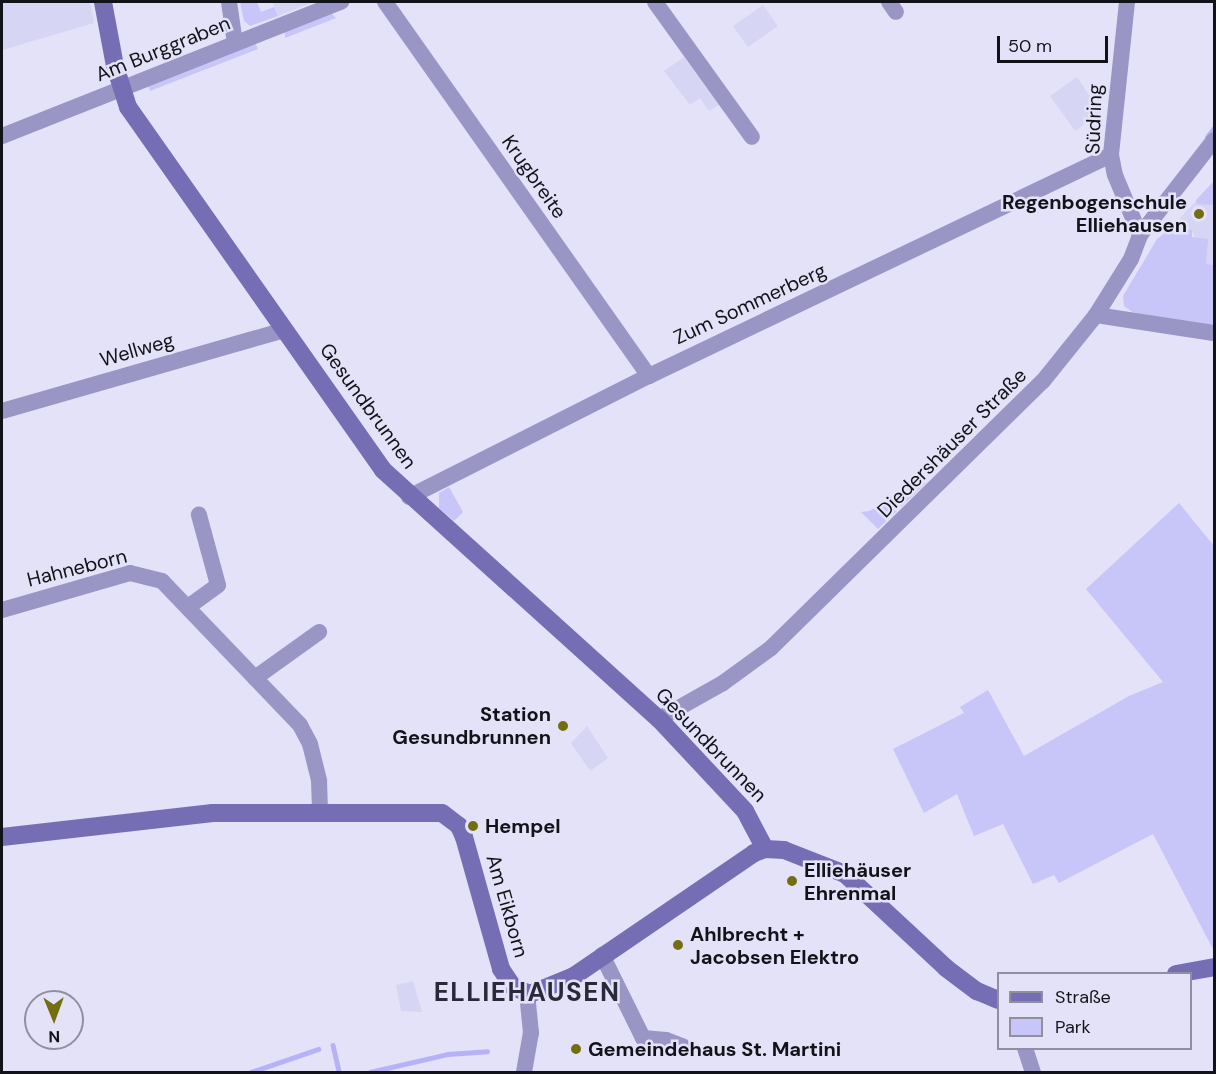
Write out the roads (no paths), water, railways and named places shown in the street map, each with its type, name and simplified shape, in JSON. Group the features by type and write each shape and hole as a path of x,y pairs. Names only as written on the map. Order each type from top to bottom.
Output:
{"street":[{"name":"Gesundbrunnen","path":"103,2 121,88 128,107 383,470 409,496 658,719 745,811 765,849"},
{"path":"229,2 235,43"},
{"name":"Am Burggraben","path":"2,136 341,2"},
{"name":"Krugbreite","path":"385,2 649,376"},
{"path":"655,2 752,137"},
{"name":"Südring","path":"1127,2 1111,155 1115,175 1140,235"},
{"name":"Diedershäuser Straße","path":"658,719 723,682 771,648 1043,381 1096,315 1131,259 1140,235 1215,140"},
{"name":"Zum Sommerberg","path":"409,496 649,376 1111,155"},
{"path":"1096,315 1215,333"},
{"name":"Wellweg","path":"2,411 285,330"},
{"path":"188,607 218,585 199,515"},
{"name":"Hahneborn","path":"2,610 138,573 162,581 293,716 310,744 319,781 320,811"},
{"path":"255,678 319,632"},
{"name":"Am Eikborn","path":"2,837 166,817 320,811 437,812 452,819 464,837 501,969 513,987 527,993"},
{"path":"524,1072 531,1033 527,993 558,984 765,849 799,854 845,874 946,968 977,991 997,999"},
{"path":"602,955 643,1038 666,1040 684,1047"},
{"path":"1187,972 1215,967"},
{"path":"1026,1050 1033,1072"}],"waterway":[{"path":"1207,137 1214,128"},
{"path":"333,1045 339,1072"},
{"path":"251,1072 318,1049"},
{"path":"370,1072 448,1054 487,1051"}],"place":[{"name":"Regenbogenschule Elliehausen","path":"1199,214"},
{"name":"Station Gesundbrunnen","path":"563,726"},
{"name":"Hempel","path":"473,826"},
{"name":"Elliehäuser Ehrenmal","path":"792,881"},
{"name":"Ahlbrecht + Jacobsen Elektro","path":"678,945"},
{"name":"Gemeindehaus St. Martini","path":"576,1049"}],"district":[{"name":"ELLIEHAUSEN","path":"527,993"}]}
